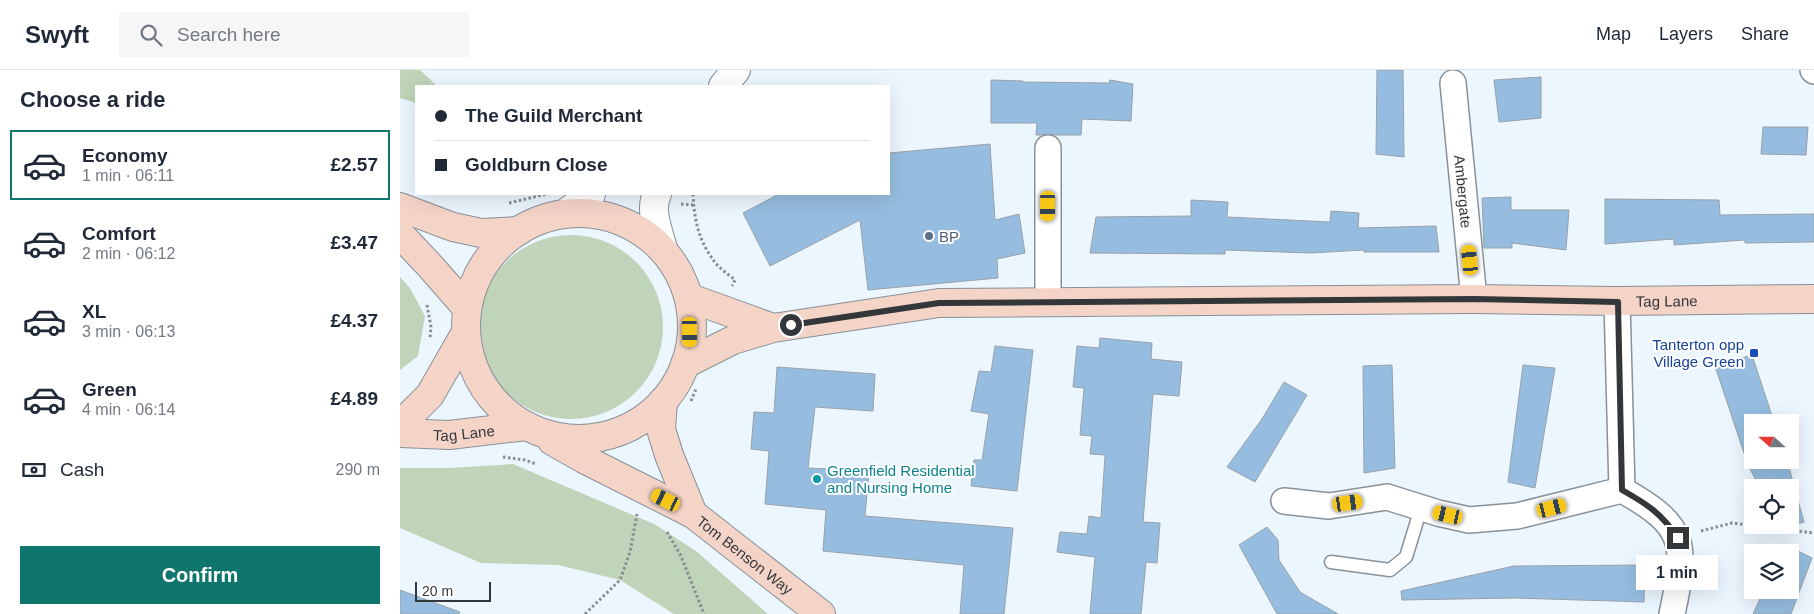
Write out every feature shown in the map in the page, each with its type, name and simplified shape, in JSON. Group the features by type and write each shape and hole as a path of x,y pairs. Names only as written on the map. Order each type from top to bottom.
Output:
{"main road":[{"path":"400,207 453,227 481,233 519,230"},
{"path":"400,425 430,395 466,320 479,270 502,242 532,222 566,213 602,214 635,227 663,249 683,279 690,298 691,350 678,383 652,414 620,432 579,441 534,430"},
{"path":"400,234 431,266 466,320"},
{"name":"Tag Lane","path":"690,298 773,328"},
{"name":"Tag Lane","path":"685,364 733,340 773,328 939,303 1474,299 1618,302 1814,299"},
{"name":"Tom Benson Way","path":"466,320 466,347 480,384 506,414 584,460 693,514 821,614"},
{"name":"Tom Benson Way","path":"663,401 661,429 669,455 693,514"},
{"name":"Tag Lane","path":"400,433 449,435 534,430"}],"street":[{"path":"724,85 736,70"},
{"name":"Ambergate","path":"1453,84 1474,299"},
{"path":"1048,148 1048,302"},
{"path":"566,213 590,195"},
{"path":"656,195 654,200 654,213 663,249"},
{"path":"1618,302 1622,490"},
{"path":"1284,501 1329,506 1387,497 1469,520 1517,516 1622,490 1642,501 1666,520 1678,538 1681,551 1679,582 1672,614"}],"lane":[{"path":"1330,562 1390,570 1406,557 1421,508"}],"path":[{"path":"498,457 525,460 543,467"},
{"path":"585,614 620,580 630,552 638,510"},
{"path":"1678,538 1732,523 1814,533"},
{"path":"664,528 669,533 681,556 704,614"}],"green space":[{"path":"400,70 420,70 436,85 415,85 415,103 400,98"},
{"path":"571,235 589,237 606,242 636,262 656,292 661,309 663,327 661,345 656,362 636,392 606,412 589,417 571,419 553,417 536,412 506,392 486,362 481,345 479,327 481,309 486,292 506,262 536,242 553,237"},
{"path":"400,277 410,288 425,316 418,356 400,370"},
{"path":"513,464 654,524 696,551 768,614 674,614 620,580 558,565 481,563 400,528 400,468 449,468"}],"building":[{"path":"1377,70 1403,70 1404,157 1376,154"},
{"path":"1541,77 1541,118 1499,122 1494,80"},
{"path":"991,80 1109,83 1110,80 1133,84 1131,121 1082,119 1081,135 1036,135 1037,123 991,123"},
{"path":"1763,127 1808,127 1806,155 1761,154"},
{"name":"BP","path":"990,144 995,220 1019,214 1025,253 997,259 998,278 868,290 860,220 770,266 743,213 777,195 890,195 890,153"},
{"path":"1511,197 1511,210 1569,210 1566,250 1512,243 1512,248 1484,248 1482,198"},
{"path":"1605,199 1719,200 1720,215 1814,214 1814,242 1745,243 1745,240 1674,245 1674,239 1605,244"},
{"path":"1191,200 1228,202 1227,217 1330,222 1331,211 1359,213 1358,228 1436,226 1439,252 1364,252 1364,250 1311,253 1225,250 1225,254 1090,253 1096,217 1191,216"},
{"path":"1100,338 1152,343 1151,359 1182,362 1179,396 1153,394 1143,522 1160,523 1157,563 1146,562 1141,614 1090,614 1095,557 1057,552 1060,532 1087,534 1089,516 1101,518 1105,455 1090,454 1092,436 1080,435 1084,388 1073,387 1077,346 1099,348"},
{"path":"995,346 1033,350 1017,491 971,486 974,460 982,460 989,414 971,411 979,371 991,372"},
{"path":"1752,355 1771,414 1744,414 1744,453 1715,366"},
{"path":"1392,365 1395,468 1364,473 1363,366"},
{"path":"1523,365 1555,368 1535,488 1508,482"},
{"name":"Greenfield Residential and Nursing Home","path":"777,367 875,374 873,411 815,407 808,468 869,471 865,516 1013,528 1004,614 960,614 964,565 823,551 826,510 765,504 769,451 751,449 754,412 774,413"},
{"path":"1284,382 1307,395 1255,482 1227,467 1262,419"},
{"path":"1750,469 1789,469 1792,479 1755,479"},
{"path":"1799,504 1804,522 1799,524"},
{"path":"1267,527 1278,540 1279,560 1300,592 1338,614 1277,614 1239,545"},
{"path":"1799,552 1812,558 1799,593"},
{"path":"1645,565 1644,602 1514,598 1402,600 1401,591 1514,566"},
{"path":"400,590 460,612 459,614 400,614"},
{"path":"1760,599 1797,599 1791,614 1753,614"}],"place":[{"name":"BP","path":"929,236"},
{"name":"Tanterton opp Village Green","path":"1754,353"},
{"name":"Greenfield Residential and Nursing Home","path":"817,479"}],"route":[{"path":"791,325 939,303 1474,299 1618,302 1622,490 1642,501 1666,520 1678,538"}]}
